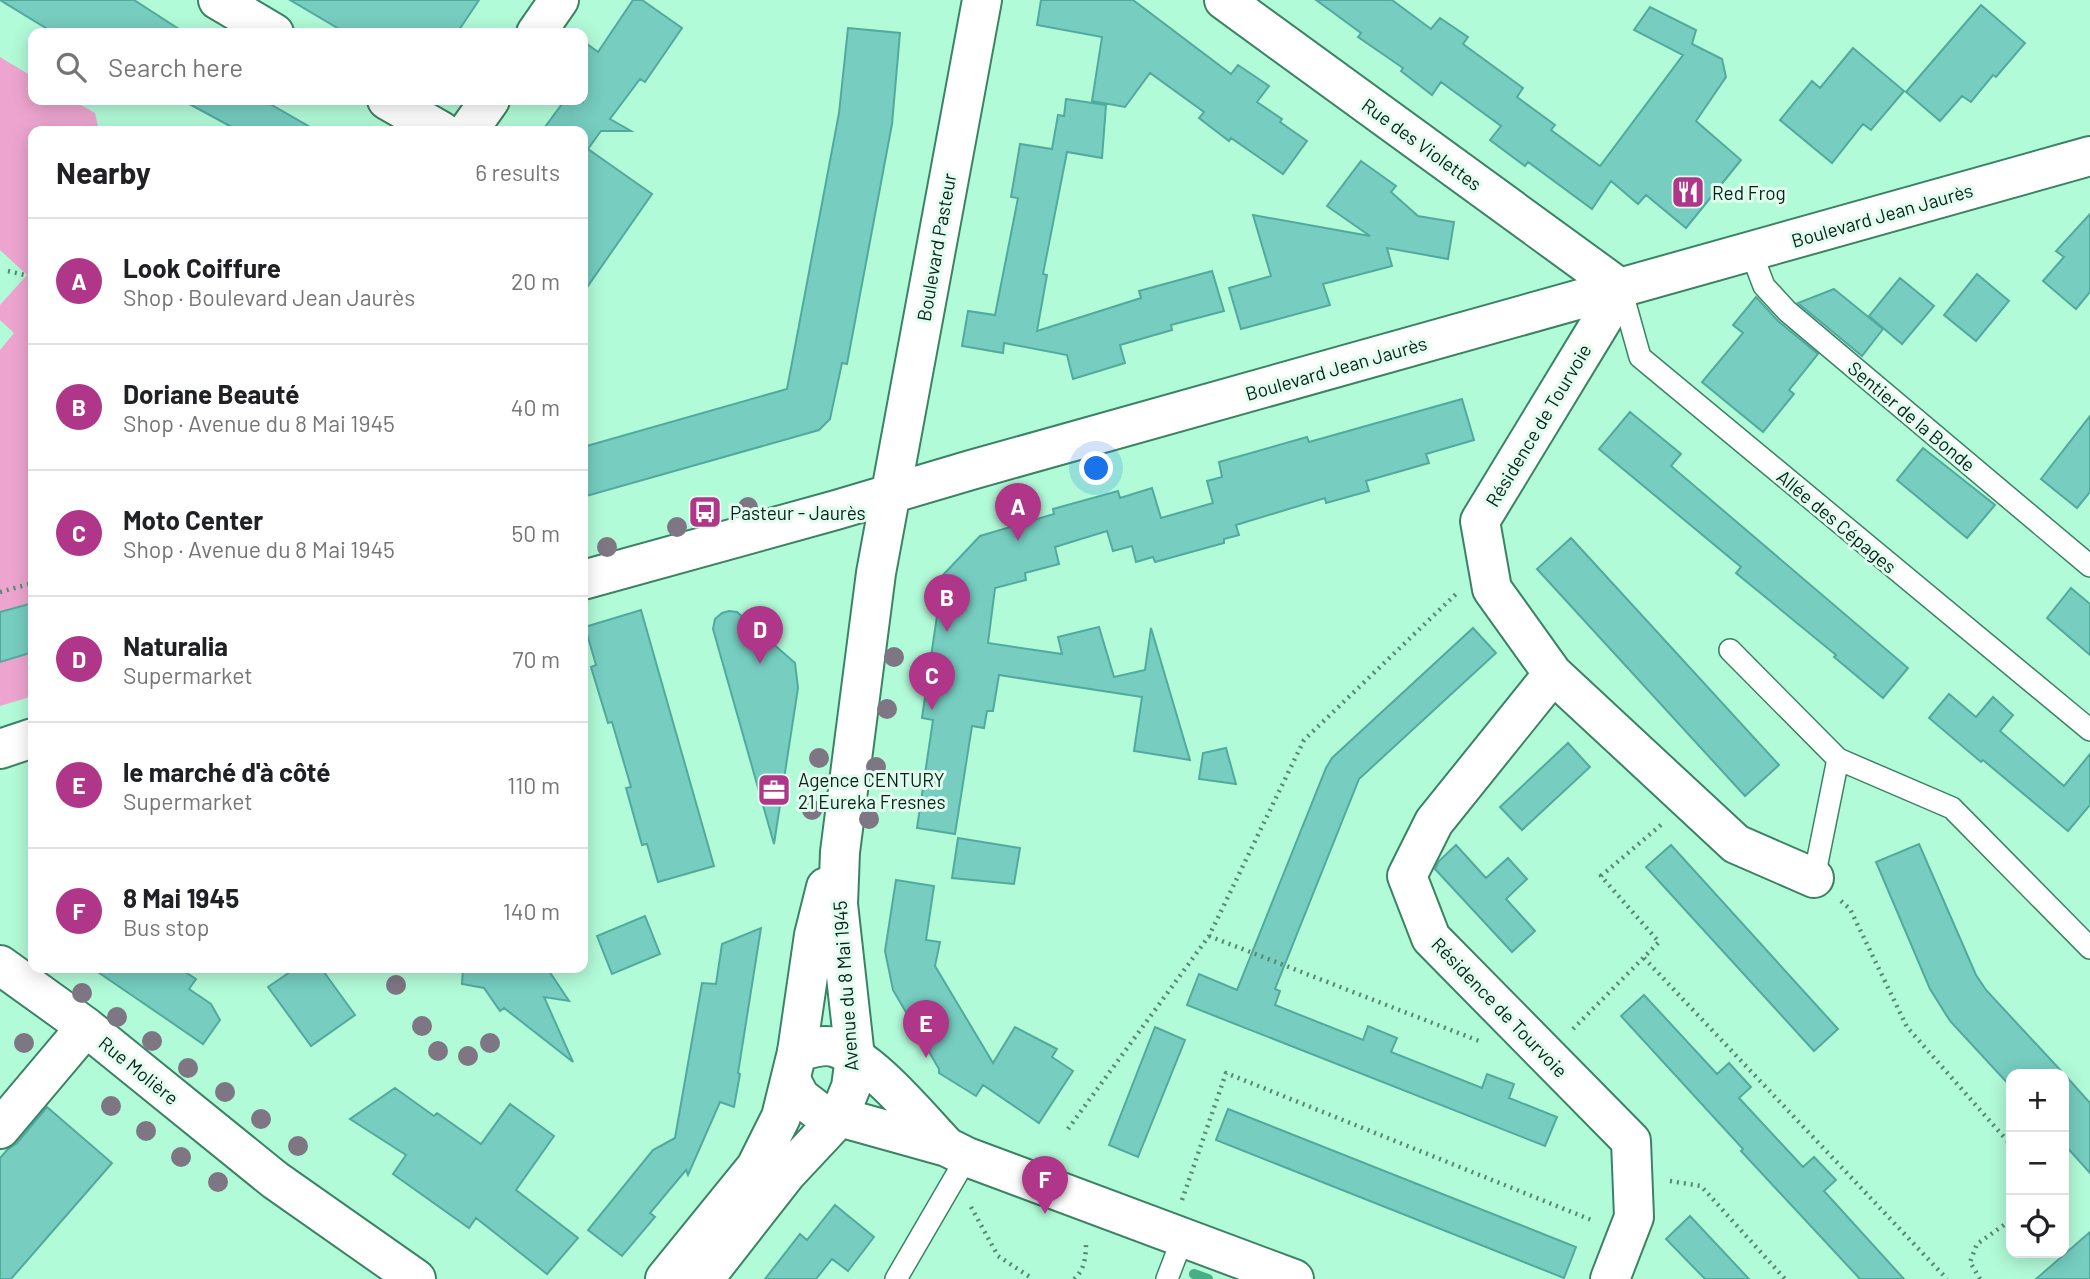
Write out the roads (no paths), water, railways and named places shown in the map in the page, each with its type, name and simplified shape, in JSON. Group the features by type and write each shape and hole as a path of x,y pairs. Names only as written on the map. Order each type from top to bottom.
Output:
{"street":[{"path":"218,0 266,28"},
{"path":"539,28 559,0"},
{"name":"Boulevard Pasteur","path":"890,495 982,0"},
{"name":"Rue des Violettes","path":"1224,0 1620,289"},
{"path":"396,105 432,126"},
{"path":"471,126 486,105"},
{"name":"Boulevard Jean Jaurès","path":"588,579 2090,156"},
{"name":"Résidence de Tourvoie","path":"1620,289 1480,521 1492,589 1553,674 1736,844 1814,877"},
{"name":"Avenue du 8 Mai 1945","path":"704,1279 786,1174 837,1117 851,1087 855,1057 838,904 840,852 876,573 890,495"},
{"name":"Résidence de Tourvoie","path":"1553,674 1434,822 1407,876 1431,938 1630,1141 1634,1217 1610,1279"},
{"path":"0,748 28,740"},
{"name":"Avenue du 8 Mai 1945","path":"665,1279 756,1167 781,1117 794,1066 814,935 823,896 840,852"},
{"name":"Rue Molière","path":"0,965 86,1027 275,1180 416,1279"},
{"path":"0,1129 86,1027"},
{"path":"957,1152 855,1057 833,1047 820,1047 794,1066 800,1097 818,1111 957,1152 1294,1279"}],"lane":[{"name":"Sentier de la Bonde","path":"1751,252 1764,286 1787,311 2090,566"},
{"name":"Allée des Cépages","path":"1620,289 1640,357 2090,730"},
{"path":"1730,650 1838,759 1952,808 2090,948"},
{"path":"1814,877 1838,759"},
{"path":"896,1279 948,1189 957,1152"},
{"path":"1167,1279 1177,1235"}],"waterway":[{"path":"1194,1274 1208,1279"}],"place":[{"name":"Red Frog","path":"1688,192"},
{"name":"Pasteur - Jaurès","path":"705,512"},
{"name":"Look Coiffure","path":"1018,541"},
{"name":"Doriane Beauté","path":"947,632"},
{"name":"Naturalia","path":"760,664"},
{"name":"Moto Center","path":"932,710"},
{"name":"Agence CENTURY 21 Eureka Fresnes","path":"774,790"},
{"name":"le marché d'à côté","path":"926,1058"},
{"name":"8 Mai 1945","path":"1045,1214"}]}
